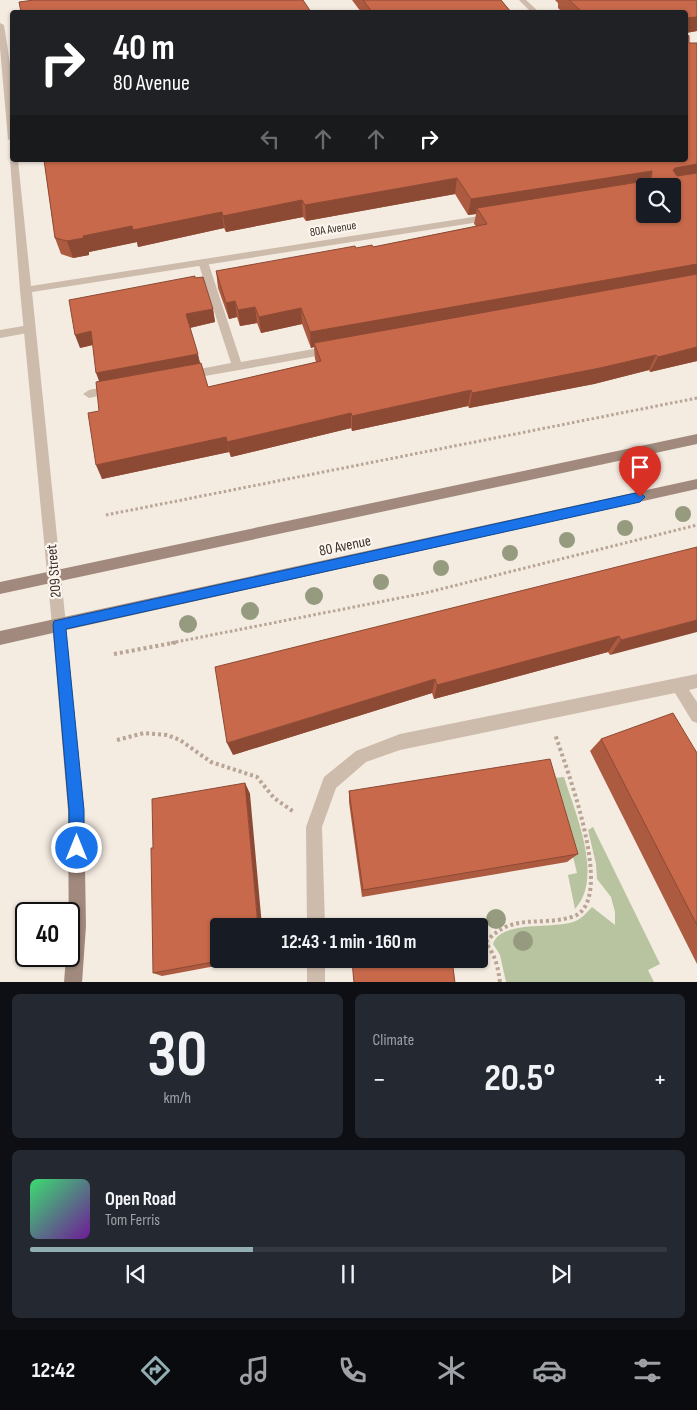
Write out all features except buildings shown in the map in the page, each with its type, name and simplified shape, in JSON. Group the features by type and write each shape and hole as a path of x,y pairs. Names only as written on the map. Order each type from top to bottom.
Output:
{"main road":[{"path":"0,588 697,440"},
{"name":"80 Avenue","path":"0,638 697,484"},
{"name":"209 Street","path":"59,625 76,810 77,926 73,982"}],"street":[{"path":"522,0 533,10"},
{"path":"0,24 9,55 10,83"},
{"name":"209 Street","path":"14,162 25,290 39,404 59,625"},
{"name":"80A Avenue","path":"25,290 498,216"},
{"path":"204,262 237,366"},
{"path":"0,334 29,329"},
{"path":"172,378 345,347"},
{"path":"89,394 126,387"},
{"path":"316,918 314,827 330,783 361,756 400,742 697,681"},
{"path":"679,686 697,716"},
{"path":"316,968 316,982"}],"path":[{"path":"106,515 697,398"},
{"path":"114,654 425,593 697,525"},
{"path":"488,940 505,926 520,922 573,918 588,904 592,872 589,848 549,712"},
{"path":"118,740 144,732 156,732 180,740 211,762 257,777 274,798 314,827"},
{"path":"488,945 498,962 500,982"}],"green space":[{"path":"564,777 580,826 587,863 587,880 583,896 575,909 568,875 577,873 554,778"},
{"path":"593,827 660,964 648,970 654,982 506,982 500,955 493,944 498,936 506,931 516,928 573,922 581,918 592,907 615,925 615,912 611,897 597,879 596,864 588,830"}],"route":[{"path":"77,848 76,810 59,625 640,497"}]}
